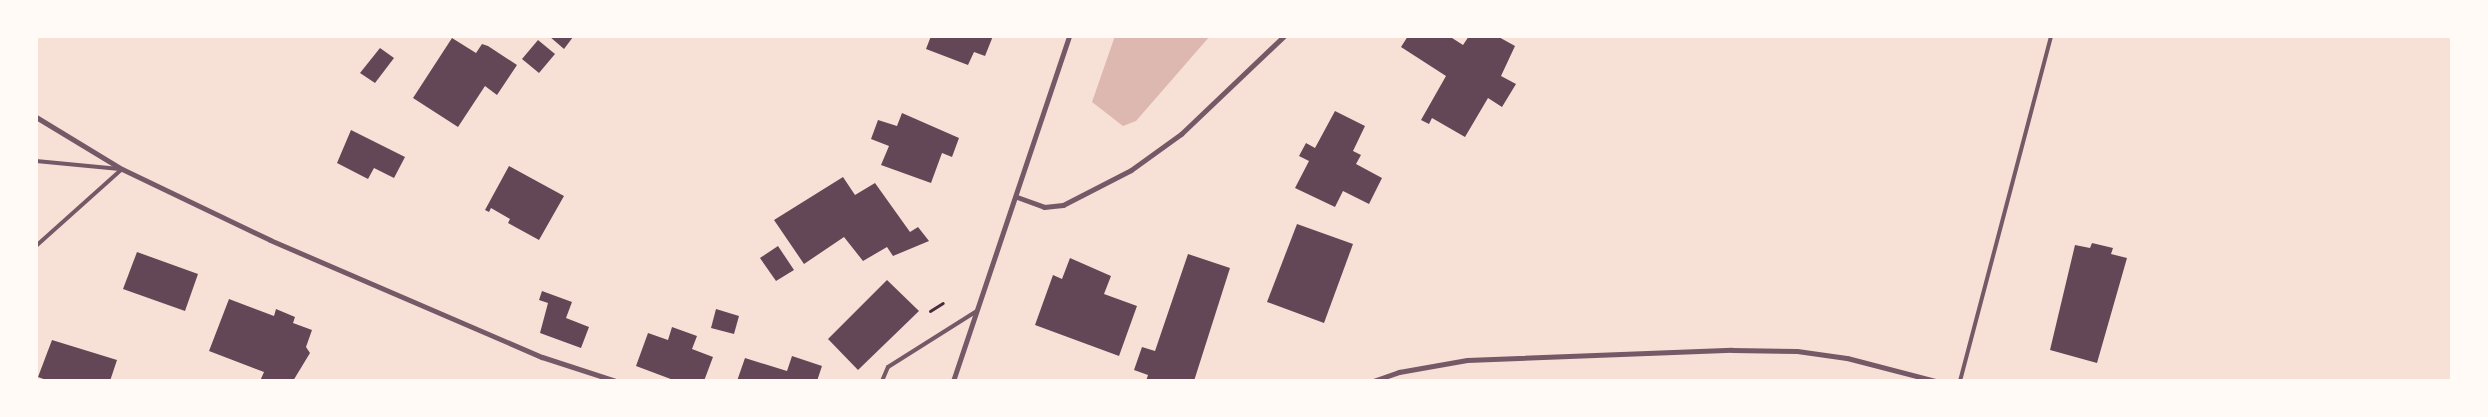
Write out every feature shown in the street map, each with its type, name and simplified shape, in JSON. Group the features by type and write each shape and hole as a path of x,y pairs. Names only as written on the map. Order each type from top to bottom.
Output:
{"street":[{"path":"953,381 1017,198 1069,36"},
{"path":"1017,198 1044,207 1063,205 1131,170 1181,134 1284,36"},
{"path":"36,117 122,170 270,240 524,350 616,381"},
{"path":"1373,381 1399,372 1467,360 1732,350 1796,351 1830,356 1935,381"}],"lane":[{"path":"1960,381 2051,36"},
{"path":"36,161 122,170"},
{"path":"36,246 122,170"},
{"path":"882,381 888,367 979,309"}],"shaded area":[{"path":"1115,36 1210,36 1136,121 1123,126 1092,102"}],"building":[{"path":"549,36 572,36 573,37 564,49"},
{"path":"931,36 993,36 985,56 974,52 968,65 926,49"},
{"path":"1408,36 1449,36 1463,45 1469,36 1497,36 1515,46 1501,76 1516,84 1502,107 1488,98 1465,137 1432,118 1429,124 1421,120 1446,76 1401,47"},
{"path":"452,38 476,53 482,44 488,46 517,65 497,95 485,86 458,127 413,98"},
{"path":"538,40 555,54 539,73 522,59"},
{"path":"380,48 394,58 375,83 360,73"},
{"path":"1335,111 1365,126 1353,151 1361,155 1356,164 1382,178 1369,204 1343,191 1335,207 1295,188 1309,161 1299,156 1306,143 1315,148"},
{"path":"902,113 959,138 952,157 942,153 931,183 881,165 889,146 871,139 878,120 897,126"},
{"path":"351,130 405,157 394,178 374,168 368,179 337,163"},
{"path":"509,166 564,196 539,240 508,223 510,219 491,208 489,212 485,210"},
{"path":"843,177 855,195 875,183 910,232 918,227 929,241 893,256 887,247 863,261 844,237 804,264 774,220"},
{"path":"1297,224 1353,244 1324,323 1267,302"},
{"path":"2092,243 2113,248 2111,254 2127,258 2097,363 2050,350 2075,245 2090,248"},
{"path":"778,246 794,270 776,281 760,258"},
{"path":"137,252 198,274 185,311 123,289"},
{"path":"1188,254 1230,268 1194,381 1146,381 1148,375 1134,370 1142,347 1155,351"},
{"path":"1070,258 1111,276 1104,294 1137,306 1119,356 1035,325 1053,275 1062,279"},
{"path":"887,280 919,311 858,370 828,339"},
{"path":"542,291 572,302 566,318 589,327 581,348 540,333 548,303 539,300"},
{"path":"229,299 274,316 276,309 295,317 293,323 312,330 306,347 310,353 293,381 260,381 264,372 209,351"},
{"path":"716,309 739,316 734,334 711,328"},
{"path":"672,327 697,336 692,349 713,357 704,381 676,381 636,366 648,333 668,340"},
{"path":"52,340 117,360 110,381 49,381 38,377"},
{"path":"792,356 822,366 817,381 737,381 745,358 787,371"}]}
